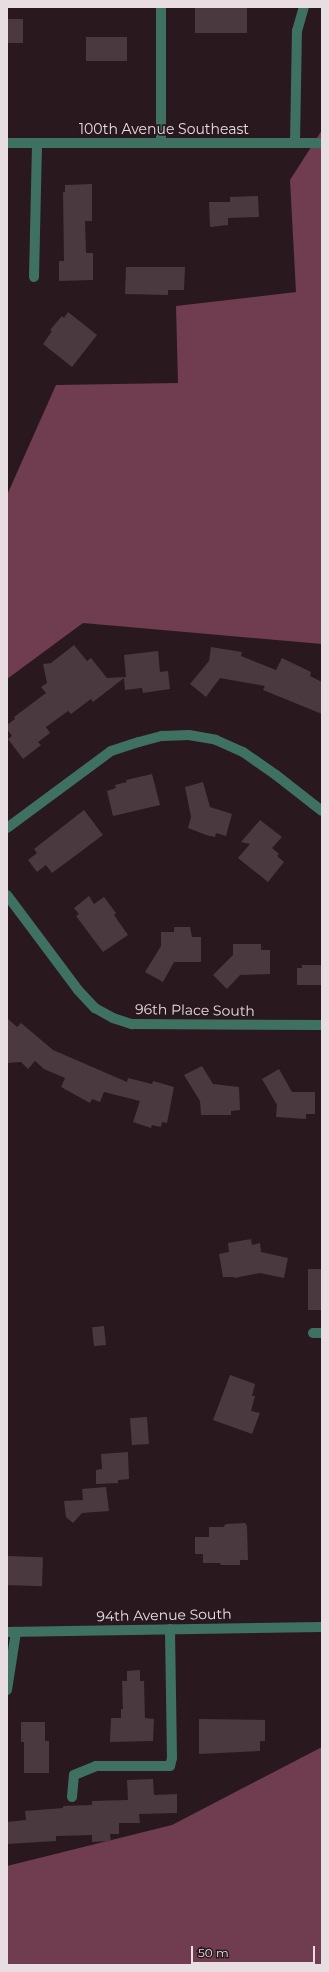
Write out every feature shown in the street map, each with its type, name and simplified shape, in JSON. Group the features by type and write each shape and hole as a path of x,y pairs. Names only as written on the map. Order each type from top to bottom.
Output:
{"street":[{"path":"161,7 161,143"},
{"path":"295,142 297,31 304,7"},
{"name":"100th Avenue Southeast","path":"7,143 322,143"},
{"path":"34,277 37,143"},
{"path":"7,828 112,751 162,736 189,736 216,740 243,752 276,775 322,811"},
{"name":"96th Place South","path":"7,896 78,990 95,1008 113,1018 132,1024 322,1025"},
{"name":"94th Avenue South","path":"11,1632 322,1627"},
{"path":"72,1797 74,1775 96,1766 170,1766 172,1758 170,1629"},
{"path":"7,1690 11,1632"}],"shaded area":[{"path":"322,130 322,644 83,623 7,679 7,495 56,385 178,383 176,306 296,292 290,180"},
{"path":"322,1747 322,1965 7,1965 7,1866 172,1825"}],"building":[{"path":"195,7 247,7 247,33 195,33"},
{"path":"7,19 23,19 23,43 7,43"},
{"path":"86,37 127,37 127,61 86,61"},
{"path":"92,184 92,221 85,221 86,253 93,253 93,280 59,281 59,261 64,261 63,192 65,192 65,185"},
{"path":"258,196 259,217 228,218 228,225 210,227 209,202 230,202 230,197"},
{"path":"126,267 185,267 184,290 168,290 168,295 125,294"},
{"path":"68,312 97,335 72,367 43,344 52,331 50,330 62,316 64,318"},
{"path":"74,645 87,661 91,658 107,678 126,677 124,655 158,651 160,672 168,671 170,689 143,693 142,688 125,690 124,678 93,702 91,699 71,714 68,711 46,727 50,733 38,742 41,745 23,759 8,739 12,736 7,729 7,725 15,719 14,717 46,693 41,687 47,683 43,664 51,663"},
{"path":"211,647 242,652 241,656 276,670 282,658 311,672 310,676 322,682 322,714 263,690 265,686 220,678 206,697 190,684 209,661"},
{"path":"152,774 160,805 113,816 107,791 116,788 115,785 127,782 126,780"},
{"path":"203,782 210,807 232,814 226,836 216,833 215,837 188,828 191,817 185,787"},
{"path":"84,810 103,835 52,873 46,865 37,872 28,860 37,853 34,849"},
{"path":"260,820 282,837 272,848 279,854 277,856 284,862 268,882 238,858 250,844 241,842"},
{"path":"89,896 94,904 104,897 116,913 114,915 128,935 103,952 76,916 79,914 74,908"},
{"path":"174,927 190,927 192,937 201,937 201,962 174,962 163,982 145,972 161,946 161,932 174,932"},
{"path":"233,944 261,944 261,950 270,950 270,974 240,975 227,989 213,975 233,955"},
{"path":"302,965 322,965 322,985 297,985 297,968 302,968"},
{"path":"7,1018 17,1027 21,1023 53,1050 127,1082 128,1078 152,1084 153,1081 174,1087 167,1123 162,1122 161,1127 152,1125 151,1128 133,1122 140,1101 104,1092 100,1102 92,1099 90,1103 61,1087 65,1078 44,1069 35,1061 28,1069 21,1062 8,1063"},
{"path":"202,1066 213,1084 239,1087 240,1110 231,1111 231,1115 201,1115 200,1101 184,1075"},
{"path":"279,1069 292,1092 315,1092 315,1114 306,1114 306,1119 276,1117 277,1105 262,1079"},
{"path":"251,1239 252,1245 260,1243 261,1252 288,1258 284,1278 260,1273 234,1278 223,1277 219,1254 229,1252 228,1243"},
{"path":"308,1269 322,1269 322,1310 308,1310"},
{"path":"104,1326 106,1345 94,1346 92,1327"},
{"path":"230,1375 255,1384 252,1396 255,1396 251,1411 260,1413 252,1434 213,1420"},
{"path":"147,1417 149,1444 132,1445 130,1418"},
{"path":"128,1452 129,1479 118,1480 118,1483 96,1484 96,1470 102,1469 101,1454"},
{"path":"106,1487 109,1511 82,1513 73,1523 66,1517 64,1501 83,1500 82,1489"},
{"path":"245,1523 247,1526 248,1560 240,1560 240,1565 203,1563 203,1554 195,1554 195,1537 209,1537 209,1527 223,1527 226,1524"},
{"path":"7,1556 43,1557 42,1586 7,1585"},
{"path":"140,1670 140,1681 144,1681 145,1718 154,1719 153,1741 110,1742 111,1718 121,1718 121,1709 123,1709 122,1681 127,1681 127,1671"},
{"path":"199,1719 265,1720 265,1741 260,1741 260,1751 199,1754"},
{"path":"21,1722 45,1722 45,1741 49,1741 49,1773 24,1773 24,1742 21,1742"},
{"path":"153,1779 154,1795 177,1794 177,1813 139,1814 140,1823 119,1823 119,1834 110,1834 111,1841 92,1842 92,1835 56,1836 56,1841 7,1844 7,1822 26,1820 25,1811 63,1808 63,1806 92,1805 92,1801 128,1800 127,1780"}]}
